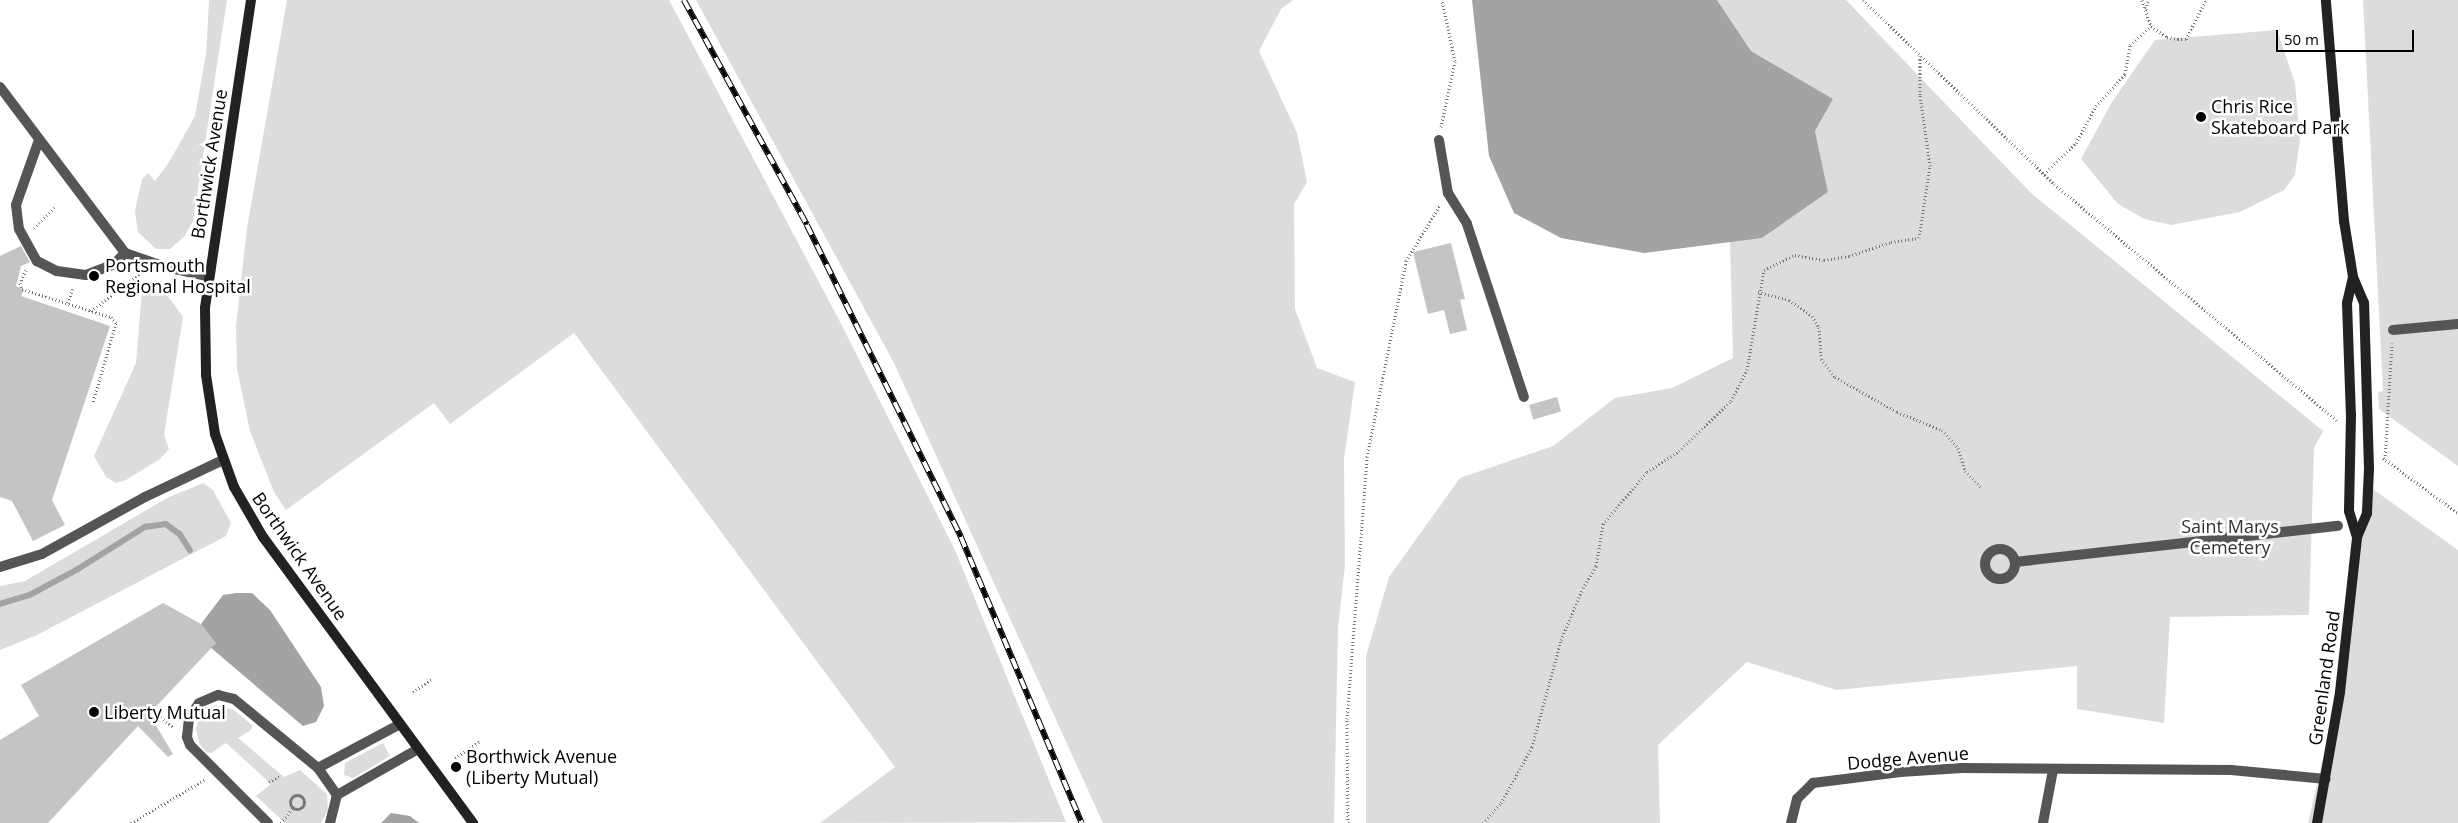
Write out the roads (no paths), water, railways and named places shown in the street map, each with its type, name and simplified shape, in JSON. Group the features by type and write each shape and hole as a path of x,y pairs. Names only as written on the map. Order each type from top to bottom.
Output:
{"main road":[{"name":"Borthwick Avenue","path":"251,0 207,276 206,375 223,460 243,504 263,537 473,823"},
{"name":"Greenland Road","path":"2317,823 2326,779 2347,646 2357,537 2367,513 2369,429 2364,303 2353,277 2337,152 2326,0"},
{"name":"Greenland Road","path":"2353,277 2347,304 2352,415 2349,511 2357,537"}],"street":[{"path":"0,87 125,253 166,268 207,276"},
{"path":"39,140 16,205 19,229 37,261 57,271 86,275 114,264 125,253"},
{"path":"1438,140 1448,193 1467,224 1524,398"},
{"path":"2393,330 2458,324"},
{"path":"0,567 42,554 146,497 223,460"},
{"path":"2015,562 2338,526"},
{"path":"268,823 195,754 187,737 193,710 205,700 218,695 234,699 318,768 337,795"},
{"path":"318,768 400,724"},
{"path":"330,823 337,795 418,749"},
{"name":"Dodge Avenue","path":"1791,823 1797,799 1813,783 1962,768 2231,770 2326,779"},
{"path":"2043,823 2053,770"}],"waterway":[{"path":"0,604 30,595 78,569 145,527 166,524 180,534 190,550"}],"railway":[{"path":"684,0 807,225 961,537 1082,823"}],"place":[{"name":"Chris Rice Skateboard Park","path":"2201,117"},
{"name":"Portsmouth Regional Hospital","path":"94,276"},
{"name":"Liberty Mutual","path":"94,712"},
{"name":"Borthwick Avenue (Liberty Mutual)","path":"456,767"}],"park label":[{"name":"Saint Marys Cemetery","path":"2230,537"}]}
